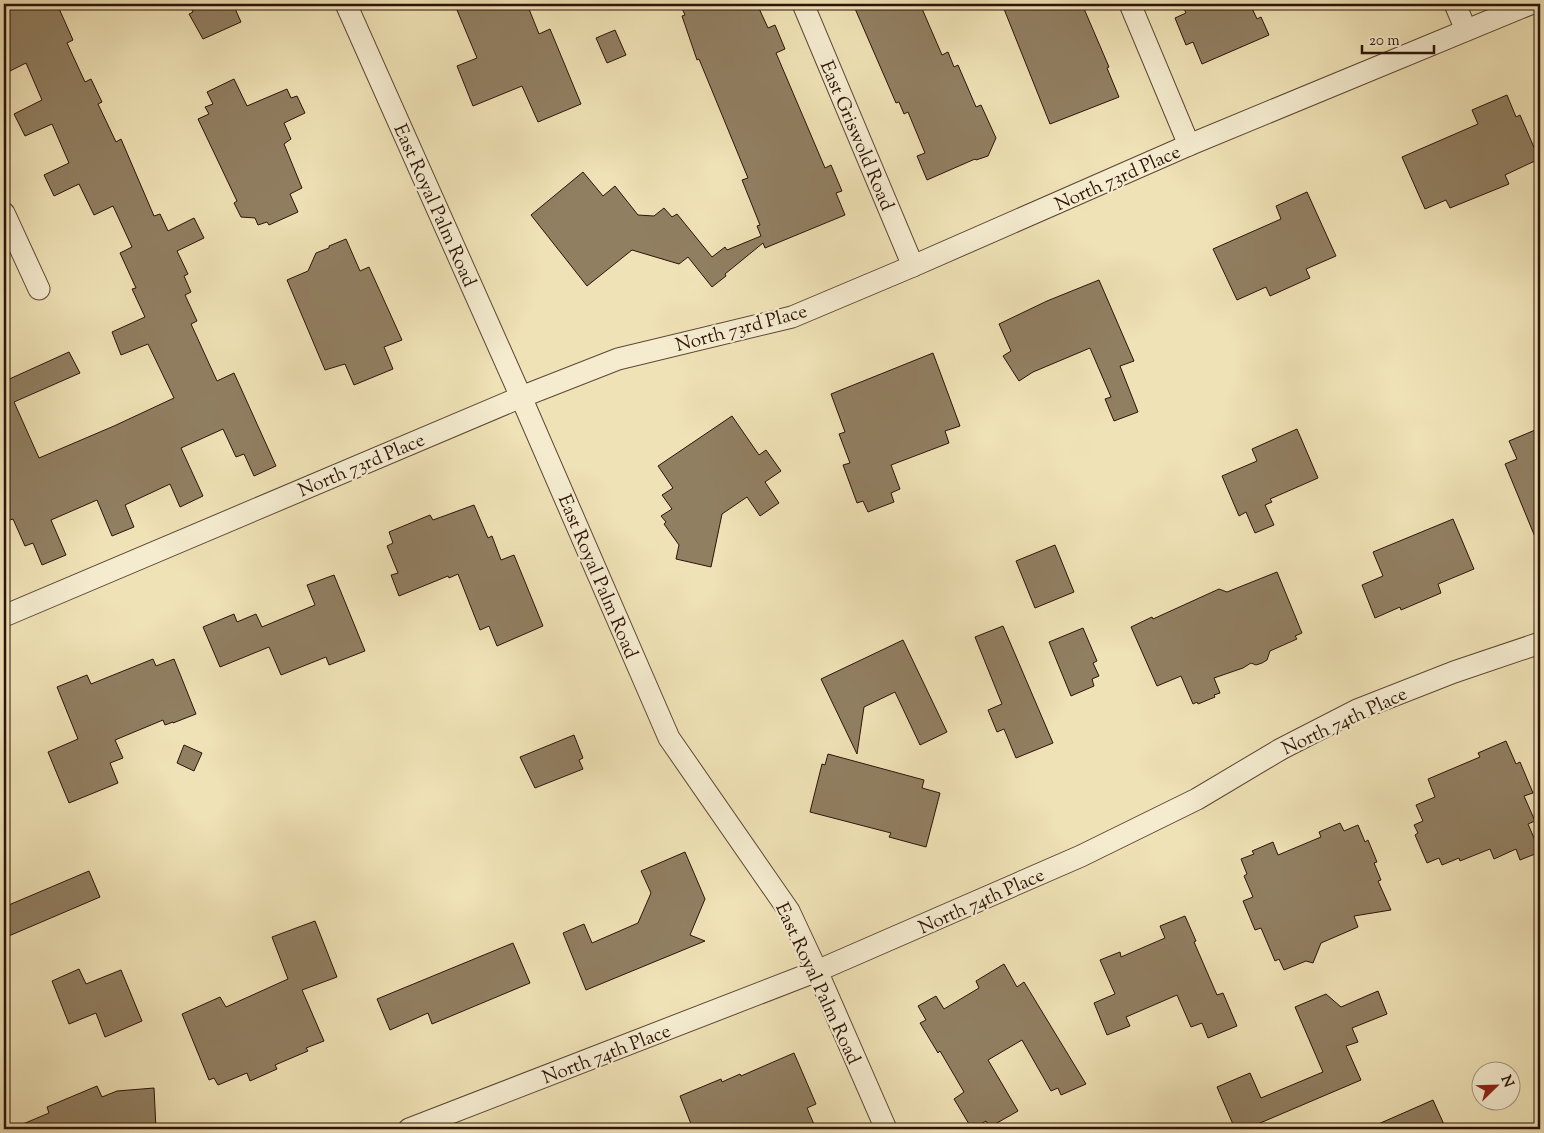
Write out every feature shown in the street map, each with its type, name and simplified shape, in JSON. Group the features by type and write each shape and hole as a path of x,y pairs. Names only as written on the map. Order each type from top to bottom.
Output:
{"street":[{"name":"East Royal Palm Road","path":"346,4 521,396 669,738 789,911 886,1129"},
{"name":"East Griswold Road","path":"803,4 913,266"},
{"path":"1130,4 1189,145"},
{"path":"1455,4 1466,30"},
{"name":"North 73rd Place","path":"4,616 521,396 618,359 792,316 913,266 1189,145 1530,4"},
{"path":"4,212 39,289"},
{"name":"North 74th Place","path":"409,1129 817,971 1081,856 1197,799 1281,749 1357,710 1454,672 1540,643"}],"building":[{"path":"4,4 57,4 73,40 67,43 85,82 91,79 102,102 98,104 116,142 121,139 154,216 160,214 168,231 194,218 204,238 177,251 188,274 184,276 191,292 185,295 197,321 191,324 217,381 234,373 276,466 254,476 244,454 236,457 223,429 181,448 203,496 180,507 170,484 125,505 134,527 112,536 97,500 51,520 66,555 42,565 33,543 25,546 13,519 4,522 4,379 5,381 69,352 80,373 14,402 39,458 174,398 148,344 121,355 112,332 145,317 132,289 136,288 120,253 132,247 113,206 94,215 79,184 54,196 44,175 69,163 52,124 25,136 14,114 42,100 26,63 4,74"},
{"path":"189,4 233,4 241,22 203,39 189,14 193,12"},
{"path":"471,4 527,4 539,34 550,29 581,104 538,122 522,86 473,106 457,66 477,58 457,10"},
{"path":"680,4 757,4 768,28 775,25 785,49 776,53 825,168 831,165 842,191 836,193 845,215 765,248 763,243 712,287 688,257 679,264 632,250 587,286 531,215 583,172 603,196 615,186 638,215 654,216 664,208 672,217 677,214 712,257 725,247 727,250 761,236 757,226 760,225 742,180 748,178 699,59 697,60 682,16 685,15"},
{"path":"853,4 920,4 942,55 948,52 954,67 958,65 976,107 981,105 996,138 988,156 975,159 927,180 917,156 925,153 908,112 904,114 899,102 896,103"},
{"path":"1002,4 1082,4 1109,67 1107,68 1119,97 1050,124"},
{"path":"1182,4 1250,4 1257,19 1261,17 1269,35 1202,64 1193,42 1186,45 1175,18 1186,13"},
{"path":"615,30 626,55 607,63 596,38"},
{"path":"234,79 247,106 287,89 291,98 297,96 305,113 284,123 291,139 284,144 302,188 290,194 298,212 269,225 267,222 258,225 255,218 241,217 234,203 237,201 198,119 209,114 205,107 213,104 207,92"},
{"path":"1507,95 1516,117 1520,115 1539,159 1505,175 1509,184 1450,208 1446,200 1425,209 1402,157 1478,124 1472,110"},
{"path":"1307,192 1336,256 1306,269 1310,278 1270,296 1266,287 1237,300 1213,249 1281,219 1276,206"},
{"path":"346,239 360,271 369,267 402,340 384,347 393,369 354,385 345,364 325,370 287,280 308,271 316,253"},
{"path":"1099,280 1134,361 1120,366 1138,412 1114,421 1105,399 1111,397 1090,348 1033,372 1019,381 1003,356 1011,351 999,324 1047,301"},
{"path":"933,353 960,426 945,431 949,443 891,465 900,489 891,493 894,502 868,512 863,501 857,503 843,465 850,463 839,434 845,432 831,394"},
{"path":"732,416 759,455 766,450 781,471 765,482 779,503 760,516 747,497 722,514 711,567 676,559 679,545 664,524 666,522 661,516 672,509 662,495 673,488 658,466"},
{"path":"1540,428 1540,549 1505,464 1517,459 1509,441"},
{"path":"1297,429 1318,478 1270,499 1272,502 1265,505 1274,525 1255,533 1246,512 1239,516 1222,476 1257,461 1252,449"},
{"path":"474,505 488,538 492,536 501,560 514,555 543,626 497,646 489,626 480,630 458,574 449,578 448,576 399,596 391,575 398,573 387,546 393,543 389,532 430,515 433,520"},
{"path":"1453,519 1474,569 1438,584 1441,593 1401,610 1400,607 1375,618 1362,585 1383,576 1373,552"},
{"path":"1055,545 1074,592 1035,608 1016,561"},
{"path":"1277,572 1302,633 1295,636 1297,639 1270,651 1267,660 1262,663 1256,665 1251,663 1243,668 1214,678 1220,693 1198,704 1197,702 1193,704 1181,676 1157,686 1131,627 1219,589 1227,592"},
{"path":"334,575 365,651 329,665 326,657 281,675 269,647 220,667 203,627 234,614 237,622 256,614 262,627 315,605 307,585"},
{"path":"1003,626 1053,743 1016,758 1004,729 997,732 988,710 1002,704 975,637"},
{"path":"1083,628 1097,661 1093,663 1099,676 1092,679 1094,686 1071,696 1049,642"},
{"path":"903,640 947,732 920,745 895,692 864,707 857,754 821,679"},
{"path":"153,659 156,666 174,659 196,714 165,725 163,720 115,740 123,758 110,763 118,783 69,803 48,752 78,739 57,687 87,675 91,684"},
{"path":"574,735 583,758 579,760 583,769 535,788 520,757"},
{"path":"1506,741 1516,764 1520,762 1533,793 1524,796 1535,821 1528,824 1540,852 1520,860 1516,849 1494,859 1490,849 1460,861 1459,858 1442,865 1439,858 1427,863 1415,835 1418,833 1414,825 1423,821 1416,805 1435,797 1428,779 1480,757 1478,753"},
{"path":"184,745 202,753 194,771 177,763"},
{"path":"828,754 924,780 922,788 940,793 926,847 889,837 891,833 810,812 822,764 825,765"},
{"path":"1340,823 1344,831 1358,825 1365,842 1368,840 1377,862 1374,863 1381,880 1378,881 1391,910 1354,916 1358,927 1321,943 1313,963 1306,961 1284,970 1279,959 1275,961 1261,928 1255,930 1243,901 1253,897 1244,876 1247,874 1241,859 1254,854 1252,851 1273,842 1278,855 1321,837 1319,832"},
{"path":"685,852 705,899 690,935 705,941 586,990 563,933 584,924 592,943 638,923 651,893 641,871"},
{"path":"89,871 100,897 4,938 4,907"},
{"path":"1185,916 1217,995 1223,993 1237,1026 1208,1038 1202,1023 1191,1027 1177,995 1126,1017 1130,1026 1107,1035 1094,1003 1115,994 1100,960 1120,952 1121,957 1165,938 1160,926"},
{"path":"315,921 337,977 302,990 324,1041 306,1048 308,1051 275,1065 277,1069 250,1081 247,1073 218,1085 214,1078 209,1080 182,1014 220,997 226,1007 288,979 272,937"},
{"path":"513,943 530,983 432,1024 428,1013 390,1030 377,999"},
{"path":"1004,964 1017,987 1024,982 1086,1084 1061,1095 1058,1088 1051,1091 1022,1040 988,1060 1018,1111 990,1127 986,1121 972,1129 954,1099 964,1092 940,1051 938,1053 920,1023 926,1020 918,1006 936,996 944,1009 979,988 976,981"},
{"path":"79,969 86,984 121,970 142,1021 105,1037 96,1013 69,1024 52,981"},
{"path":"1378,991 1387,1014 1352,1028 1358,1042 1346,1046 1361,1080 1246,1129 1235,1129 1217,1087 1250,1073 1261,1098 1323,1072 1295,1007 1326,994 1341,1007"},
{"path":"794,1053 816,1104 807,1108 816,1129 693,1129 680,1096 721,1079 722,1082 740,1074 741,1076"},
{"path":"97,1086 102,1097 117,1091 154,1088 156,1129 11,1129 49,1113 47,1107"},
{"path":"1433,1100 1446,1129 1367,1129"}]}
